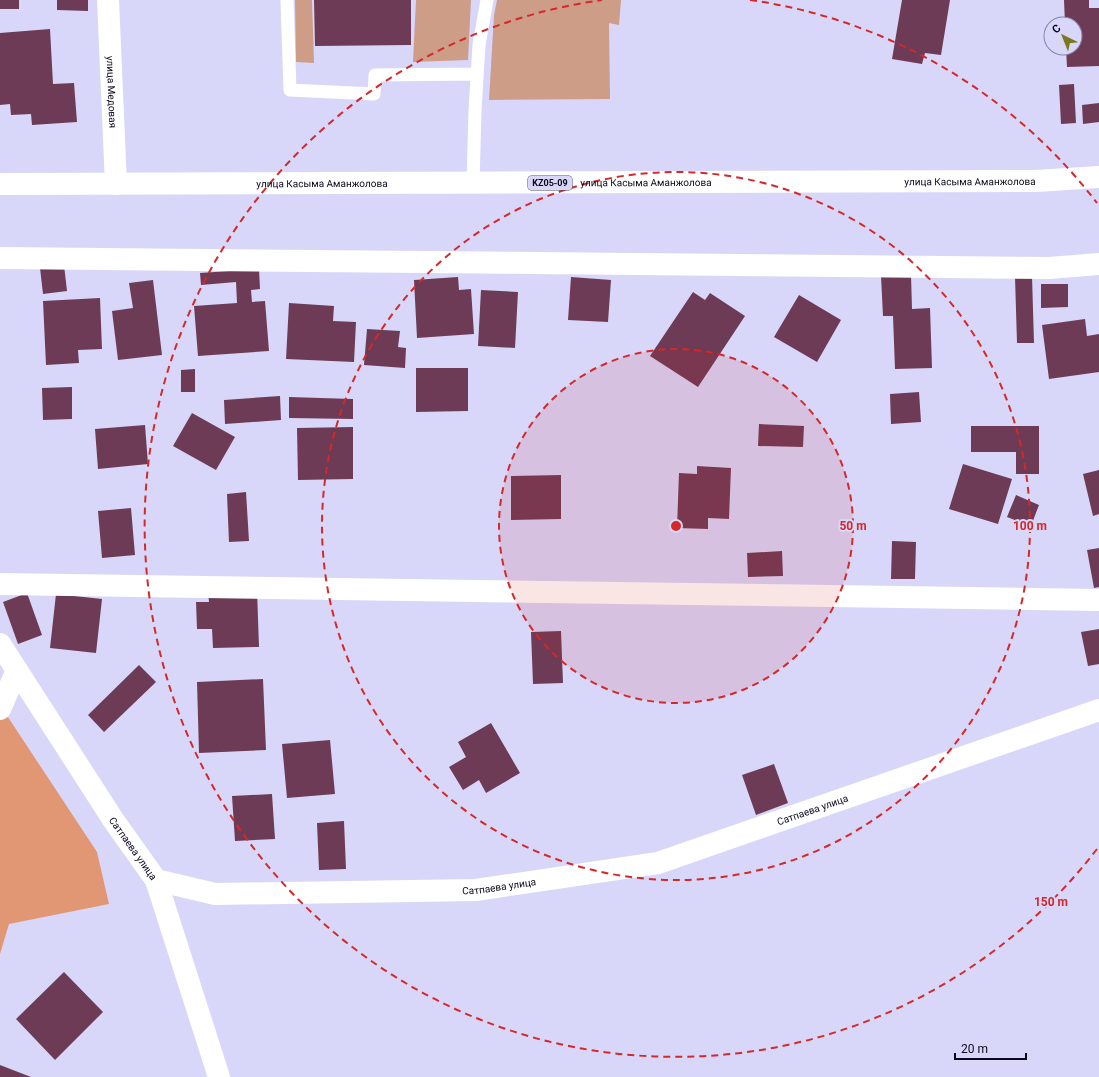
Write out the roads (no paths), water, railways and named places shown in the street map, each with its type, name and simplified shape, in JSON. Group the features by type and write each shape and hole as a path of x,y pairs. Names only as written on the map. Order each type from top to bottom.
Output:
{"street":[{"name":"улица Медовая","path":"108,0 116,184"},
{"name":"улица Касыма Аманжолова","path":"0,184 1036,181 1099,177"},
{"path":"0,258 1049,268 1099,264"},
{"path":"0,584 1099,600"},
{"name":"Сатпаева улица","path":"0,644 114,821 156,880 215,894 476,890 658,864 1099,710"},
{"path":"0,709 16,670"},
{"path":"156,880 218,1077"}],"lane":[{"path":"287,0 290,90 374,94 375,75 477,74"},
{"path":"473,183 479,46 487,0"}]}
